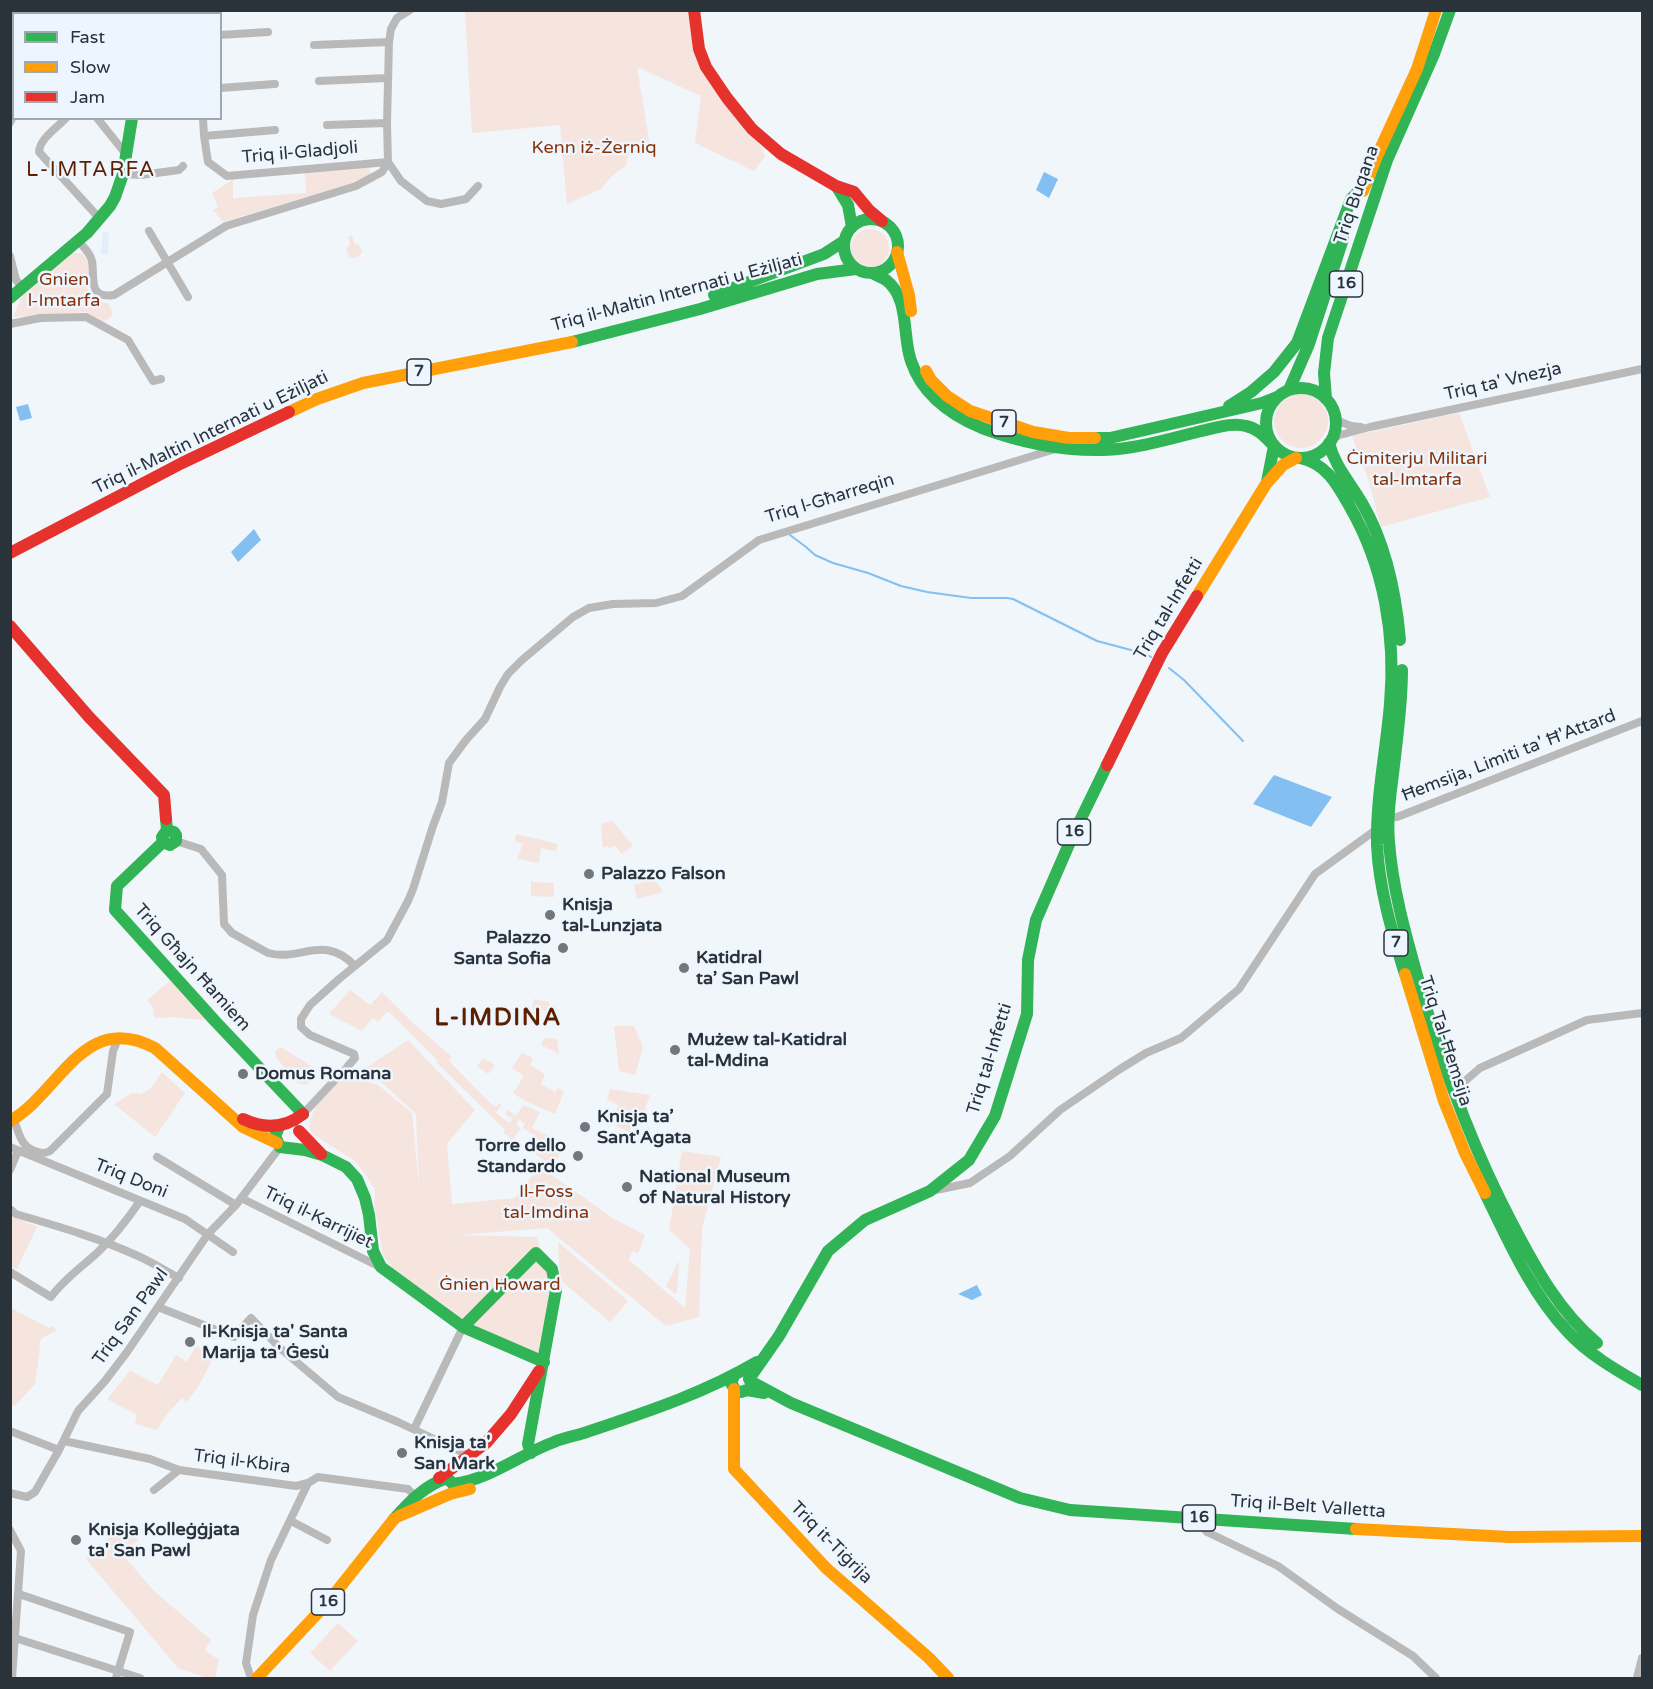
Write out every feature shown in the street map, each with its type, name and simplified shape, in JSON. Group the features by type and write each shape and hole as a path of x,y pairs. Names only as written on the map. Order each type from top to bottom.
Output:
{"main road":[{"path":"694,10 699,49 706,67 746,121 781,154 836,186 854,192 882,221"},
{"name":"Triq Buqana","path":"1289,390 1309,344 1349,220 1417,69 1436,10"},
{"name":"Triq Buqana","path":"1326,399 1324,373 1328,338 1386,160 1434,54 1450,10"},
{"path":"10,298 78,241 100,219 115,197 123,174 132,120"},
{"path":"1219,412 1251,392 1266,379 1297,344 1351,199 1367,182"},
{"path":"836,186 850,207 852,227 866,220 882,221"},
{"name":"7","path":"882,221 893,231 898,245 897,252 909,295 914,338 923,367 931,380 947,396 970,411 1033,432 1069,438 1110,438 1262,403 1289,390"},
{"name":"7","path":"844,241 852,227"},
{"path":"844,241 846,257 856,269"},
{"name":"Triq il-Maltin Internati u Eżiljati","path":"10,543 177,456 316,391 360,376 584,330 698,301 824,254 844,241"},
{"path":"874,274 889,267 897,252"},
{"name":"7","path":"856,269 883,277 895,287 901,303 910,360 920,382 949,411 964,419 1017,438 1058,448 1087,451 1134,447 1243,424 1253,427 1280,451 1298,458"},
{"name":"Triq il-Maltin Internati u Eżiljati","path":"10,553 192,458 318,399 363,383 590,338 700,309 817,274 856,269"},
{"path":"1289,390 1309,389 1318,393 1333,409 1335,420"},
{"path":"1273,445 1266,425 1267,414 1277,397"},
{"name":"7","path":"1331,441 1335,430 1335,420"},
{"path":"1298,458 1316,454 1331,441"},
{"name":"Triq Tal-Ħemsija","path":"1331,441 1332,456 1337,469 1362,504 1373,527 1385,561 1400,626 1402,698 1388,818 1390,866 1396,900 1416,974 1443,1062 1485,1169 1545,1284 1584,1333 1642,1376"},
{"name":"Triq tal-Infetti","path":"1266,484 1273,445"},
{"name":"Triq tal-Infetti","path":"741,1384 764,1358 779,1336 828,1251 865,1220 930,1191 969,1160 995,1116 1027,1014 1028,960 1036,920 1073,835 1162,653 1266,484 1283,465 1298,458"},
{"name":"Triq Tal-Ħemsija","path":"1298,458 1316,462 1332,478 1364,532 1379,574 1389,628 1392,682 1378,800 1379,867 1385,904 1400,960 1445,1103 1478,1181 1529,1278 1551,1312 1568,1333 1642,1385"},
{"path":"10,626 89,717 164,795 169,838"},
{"name":"Triq Għajn Ħamiem","path":"169,838 117,886 115,910 303,1114"},
{"path":"12,1121 24,1113 84,1050 101,1041 119,1037 144,1041 155,1048 243,1127 286,1149 293,1148 322,1155 346,1167 357,1179 367,1207 373,1251 381,1267 464,1327 544,1362"},
{"path":"229,1113 253,1124 291,1128 322,1155"},
{"path":"278,1145 275,1136 291,1128 303,1114"},
{"path":"291,1128 299,1142 293,1148"},
{"path":"464,1327 536,1253 552,1269 556,1290 528,1444 531,1453"},
{"path":"445,1493 438,1494 436,1481 486,1443 511,1414 544,1362"},
{"name":"16","path":"393,1519 463,1483 507,1467 551,1443 709,1387 720,1390 741,1384"},
{"name":"Triq il-Belt Valletta","path":"741,1384 778,1396 1020,1498 1070,1510 1510,1537 1642,1536"},
{"name":"Triq it-Tiġrija","path":"741,1384 735,1411 734,1469 826,1568 929,1658 948,1678"},
{"name":"16","path":"445,1493 467,1490 514,1473 567,1439"},
{"name":"16","path":"257,1678 329,1601 393,1519 414,1496 436,1481"},
{"path":"414,1496 445,1493"}],"street":[{"path":"78,241 91,258 96,291 105,296 114,295 226,226 356,186 382,172 388,162 387,78 391,29 397,18 409,11"},
{"path":"222,35 268,32"},
{"path":"314,45 389,42"},
{"path":"319,81 387,78"},
{"path":"222,88 274,84"},
{"path":"64,120 43,141 39,148 41,154 100,219"},
{"path":"99,120 125,153"},
{"name":"Triq il-Gladjoli","path":"203,120 208,162 227,176 388,162"},
{"path":"327,125 387,123"},
{"path":"204,136 275,130"},
{"path":"388,162 401,181"},
{"path":"123,174 141,176 179,170 183,166"},
{"path":"376,176 401,181 427,201 441,204 466,199 478,186"},
{"path":"148,231 188,297"},
{"path":"10,256 16,280 23,288"},
{"path":"13,322 40,318 86,317 128,340 153,381 161,379"},
{"name":"Triq ta' Vnezja","path":"1331,441 1340,435 1370,427 1642,369"},
{"name":"Triq ta' Vnezja","path":"1335,420 1353,426 1370,427"},
{"path":"1014,462 1022,447 1017,438"},
{"name":"Triq l-Għarreqin","path":"348,1065 355,1058 353,1053 304,1032 300,1023 304,1013 334,983 387,940 408,901 440,811 447,770 453,757 485,719 506,677 522,660 573,617 589,608 613,604 656,603 682,596 759,540 1058,448"},
{"name":"Ħemsija, Limiti ta' Ħ'Attard","path":"1388,818 1397,817 1642,721"},
{"path":"930,1191 970,1183 1010,1156 1060,1110 1146,1053 1181,1038 1239,989 1315,874 1377,829"},
{"path":"169,838 201,849 222,875 224,924 232,933 274,955 323,949 347,958 355,966"},
{"path":"1462,1114 1465,1081 1480,1068 1587,1020 1642,1013"},
{"path":"12,1121 24,1146 44,1154 50,1151 107,1094 113,1051 119,1037"},
{"path":"303,1114 333,1082"},
{"name":"Triq San Pawl","path":"10,1493 27,1497 33,1494 64,1441 78,1411 110,1374 208,1234 238,1202 278,1145"},
{"path":"10,1170 14,1149"},
{"name":"Triq Doni","path":"14,1149 185,1219 233,1252"},
{"name":"Triq il-Karrijiet","path":"158,1157 238,1202 381,1267"},
{"path":"10,1272 51,1297 61,1283 107,1243 140,1202"},
{"path":"10,1209 16,1214 107,1243 140,1257 178,1278"},
{"path":"159,1307 234,1337 251,1318 280,1348 338,1397 470,1456"},
{"path":"414,1429 464,1327"},
{"path":"10,1431 59,1450"},
{"name":"Triq il-Kbira","path":"64,1441 150,1459 179,1470 296,1486 318,1477 408,1489 414,1496"},
{"path":"154,1490 179,1470"},
{"path":"250,1678 246,1663 253,1615 271,1560 308,1483"},
{"path":"1196,1518 1207,1532 1278,1566 1338,1609 1413,1656 1436,1678"},
{"path":"291,1521 327,1540"},
{"path":"10,1530 21,1549 12,1678"},
{"path":"19,1594 130,1632 117,1675"},
{"path":"15,1638 117,1675 140,1678"},
{"path":"1636,1678 1642,1658"}],"shaded area":[{"path":"103,232 109,233 108,255 101,254"}],"green space":[{"name":"Kenn iż-Żerniq","path":"465,11 690,11 696,55 736,117 761,146 765,156 754,171 695,143 701,96 637,67 651,152 629,152 626,165 601,189 567,204 560,125 472,133"},
{"path":"368,166 372,175 349,184 223,222 213,210 218,207 212,193 233,179 233,198 306,193 305,173"},
{"path":"870,229 884,234 889,248 884,262 870,267 856,262 851,248 856,234"},
{"path":"352,235 354,243 359,245 362,251 355,258 349,257 346,250 350,244 348,237"},
{"name":"Gnien l-Imtarfa","path":"71,253 82,253 89,264 89,276 85,280 88,289 95,299 108,303 113,313 111,317 102,323 86,312 13,317 23,294"},
{"path":"1296,394 1306,394 1316,398 1324,406 1328,421 1324,436 1316,444 1306,448 1296,448 1286,444 1278,436 1274,426 1274,416 1278,406 1286,398"},
{"name":"Ċimiterju Militari tal-Imtarfa","path":"1459,413 1490,497 1381,527 1369,482 1352,436"},
{"path":"612,820 633,846 621,854 616,846 603,848 602,824"},
{"path":"517,834 558,844 556,851 541,848 539,863 517,859 523,844 514,841"},
{"path":"654,879 663,892 637,899 634,885"},
{"path":"531,882 554,883 554,897 531,896"},
{"path":"172,979 212,1021 172,1017 154,1018 153,1008 147,1000"},
{"path":"350,990 370,1005 382,992 452,1057 449,1061 490,1103 496,1107 501,1105 496,1113 509,1123 513,1119 505,1114 508,1110 516,1116 523,1105 540,1112 532,1128 560,1141 557,1148 562,1150 553,1166 528,1149 535,1136 523,1128 525,1124 519,1119 516,1125 521,1128 513,1140 503,1133 505,1130 389,1012 378,1022 373,1018 362,1031 329,1014"},
{"path":"534,999 549,1002 551,1012 532,1009"},
{"path":"614,1026 634,1026 643,1047 635,1075 619,1071"},
{"path":"544,1038 557,1039 559,1054 541,1045"},
{"path":"408,1040 475,1110 447,1144 452,1204 515,1198 539,1166 614,1219 645,1235 638,1253 632,1251 629,1260 685,1308 690,1249 669,1230 682,1151 721,1157 702,1228 699,1317 666,1326 547,1228 458,1235 537,1237 552,1289 543,1358 463,1320 393,1269 383,1255 374,1203 375,1191 370,1181 355,1161 314,1135 309,1128 315,1108 334,1084 331,1080 334,1072 378,1085 412,1113 419,1188 416,1114 380,1081 361,1071"},
{"path":"281,1047 314,1068 316,1073 312,1081 304,1085 297,1083 276,1057 275,1051"},
{"path":"522,1053 533,1058 530,1065 545,1074 541,1084 555,1092 558,1088 564,1091 555,1114 513,1093 524,1076 512,1068"},
{"path":"483,1058 495,1065 488,1074 477,1066"},
{"path":"162,1072 185,1093 155,1137 114,1104 132,1093 141,1094 151,1088"},
{"path":"610,1089 650,1095 639,1125 633,1123 629,1132 615,1126 618,1105 607,1100"},
{"path":"10,1215 37,1227 17,1269 11,1266"},
{"path":"558,1242 628,1301 610,1322 560,1280"},
{"path":"678,1262 677,1292 675,1294 666,1286"},
{"path":"13,1309 57,1330 42,1338 39,1343 35,1384 15,1406 10,1402 10,1310"},
{"path":"196,1346 214,1356 201,1382 187,1402 182,1398 167,1414 157,1430 135,1424 137,1415 107,1399 130,1371 158,1385 176,1355 187,1362"},
{"path":"122,1522 138,1540 122,1554 154,1591 211,1640 205,1650 219,1660 215,1678 207,1678 178,1668 86,1559 93,1551 96,1553 111,1534 110,1532"},
{"path":"338,1623 358,1641 330,1671 310,1653"}],"water":[{"path":"1044,172 1058,179 1049,198 1036,190"},
{"path":"28,404 32,418 20,421 16,407"},
{"path":"254,529 261,540 238,562 231,552"},
{"path":"1274,775 1332,797 1311,827 1253,804"},
{"path":"977,1285 982,1295 972,1300 958,1294"}],"waterway":[{"path":"790,535 815,555 901,586 971,598 1013,599 1097,641 1151,657"},
{"path":"1169,668 1184,680 1243,741"}],"tunnel":[{"path":"333,1082 348,1066"}],"traffic: fast":[{"path":"1326,399 1324,373 1328,338 1387,160 1434,54 1450,10"},
{"path":"10,298 87,233 110,206 123,174 132,120"},
{"path":"1229,406 1251,392 1274,372 1297,343 1351,199 1367,182"},
{"path":"837,187 848,205 852,227"},
{"path":"866,219 876,219 886,223 894,231 898,246 894,261 886,269 876,273 866,273 856,269 848,261 844,251 844,241 848,231 856,223 866,219"},
{"path":"1289,390 1309,344 1343,239"},
{"path":"714,295 824,254 844,241"},
{"path":"572,342 700,309 817,274 856,269"},
{"path":"874,274 886,280 899,297 908,351 922,384 949,410 982,428 1041,445 1103,450 1140,446 1218,427 1241,425 1257,431 1272,444"},
{"path":"1301,388 1314,391 1326,398 1333,410 1336,423 1333,436 1326,448 1314,455 1301,458 1288,455 1276,448 1269,436 1266,423 1269,410 1276,398 1288,391 1301,388"},
{"path":"1095,438 1110,438 1262,403 1277,397"},
{"path":"1329,443 1339,467 1362,503 1378,535 1393,587 1400,640"},
{"path":"1267,482 1274,446"},
{"path":"1300,458 1324,470 1340,490 1362,530 1379,577 1385,602 1389,627 1391,678 1378,810 1377,845 1383,894 1405,974"},
{"path":"1402,670 1399,722 1389,808 1389,842 1398,901 1423,997 1462,1114 1499,1198 1530,1258 1549,1288 1583,1331 1597,1343"},
{"path":"749,1379 779,1336 828,1251 865,1220 930,1191 969,1160 995,1116 1027,1014 1028,960 1036,920 1107,765"},
{"path":"166,819 167,830 162,837 163,842 117,886 115,910 303,1114"},
{"path":"163,842 170,845 176,841 174,832 167,830"},
{"path":"279,1127 275,1136 280,1147 322,1155 346,1167 357,1179 369,1215 373,1251 381,1267 463,1327 544,1362"},
{"path":"1485,1193 1531,1283 1554,1316 1575,1339 1593,1354 1642,1385"},
{"path":"463,1327 536,1253 552,1269 556,1290 528,1444 531,1453"},
{"path":"453,1484 480,1477 557,1441 672,1402 715,1384 757,1362"},
{"path":"734,1376 731,1383 736,1391 764,1393"},
{"path":"750,1381 791,1403 1020,1498 1070,1510 1356,1529"},
{"path":"394,1519 412,1500 431,1485 447,1478 453,1484"}],"traffic: slow":[{"path":"1363,191 1417,69 1436,10"},
{"path":"897,252 911,311"},
{"path":"289,412 317,399 363,383 572,342"},
{"path":"926,371 931,380 947,396 970,411 1033,432 1069,438 1095,438"},
{"path":"1197,596 1266,484 1283,465 1296,458"},
{"path":"1405,974 1444,1101 1465,1153 1485,1193"},
{"path":"10,1121 28,1108 75,1059 91,1047 109,1039 130,1039 155,1048 243,1127 277,1143"},
{"path":"734,1389 734,1469 826,1568 929,1658 948,1678"},
{"path":"399,1516 450,1494 470,1489"},
{"path":"257,1678 329,1601 394,1519"},
{"path":"1356,1529 1510,1537 1642,1536"}],"traffic: jam":[{"path":"694,10 699,49 706,67 752,129 781,154 836,186 854,192 882,221"},
{"path":"10,553 182,463 289,412"},
{"path":"1107,765 1162,653 1197,596"},
{"path":"10,626 89,717 164,795 166,819"},
{"path":"243,1119 259,1125 274,1126 289,1123 303,1114"},
{"path":"299,1131 321,1154"},
{"path":"439,1478 486,1443 511,1414 539,1371"}],"place":[{"name":"Palazzo Falson","path":"589,874"},
{"name":"Knisja tal-Lunzjata","path":"550,915"},
{"name":"Palazzo Santa Sofia","path":"563,948"},
{"name":"Katidral ta’ San Pawl","path":"684,968"},
{"name":"Mużew tal-Katidral tal-Mdina","path":"675,1050"},
{"name":"Domus Romana","path":"243,1074"},
{"name":"Knisja ta’ Sant'Agata","path":"585,1127"},
{"name":"Torre dello Standardo","path":"578,1156"},
{"name":"National Museum of Natural History","path":"627,1187"},
{"name":"Il-Knisja ta' Santa Marija ta' Ġesù","path":"190,1342"},
{"name":"Knisja ta' San Mark","path":"402,1453"},
{"name":"Knisja Kolleġġjata ta' San Pawl","path":"76,1540"}],"district":[{"name":"L-IMTARFA","path":"91,170"},
{"name":"L-IMDINA","path":"498,1019"}],"park label":[{"name":"Il-Foss tal-Imdina","path":"546,1202"},
{"name":"Ġnien Howard","path":"500,1285"}]}
